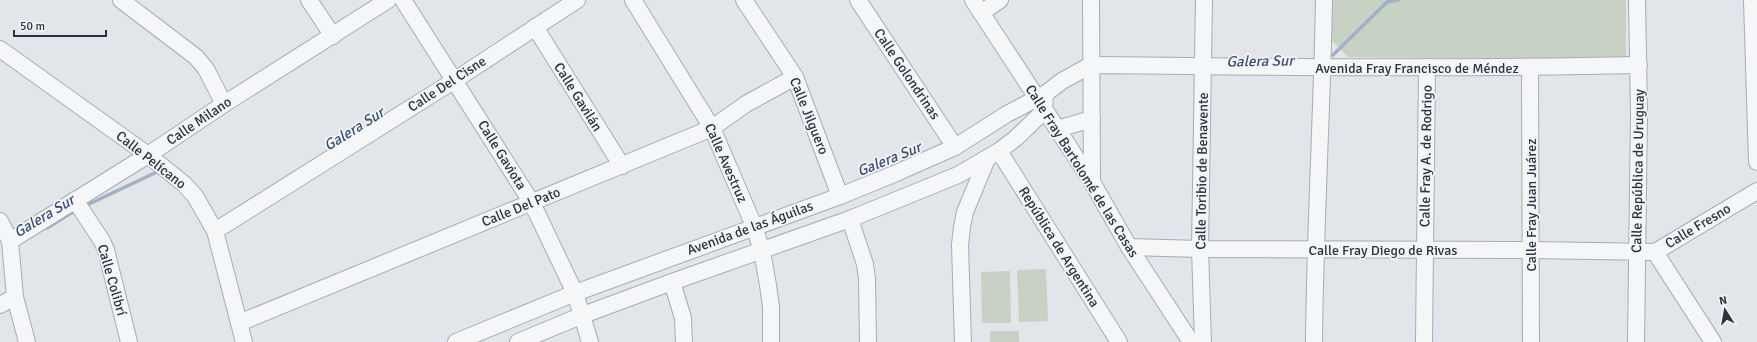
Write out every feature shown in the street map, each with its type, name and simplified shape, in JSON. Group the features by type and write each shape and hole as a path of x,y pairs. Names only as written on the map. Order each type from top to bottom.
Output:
{"street":[{"path":"121,0 196,57 206,69 224,104"},
{"path":"309,0 333,36"},
{"name":"Calle Milano","path":"10,241 148,155 224,104 388,0"},
{"name":"Calle Gaviota","path":"403,0 532,203 575,293 583,315 590,342"},
{"name":"Calle Del Cisne","path":"215,231 455,80 577,0"},
{"name":"Calle Avestruz","path":"633,0 712,128 754,226 762,251 771,307 771,342"},
{"name":"Calle Jilguero","path":"744,0 795,77 840,196"},
{"name":"Calle Golondrinas","path":"858,0 955,147"},
{"path":"977,6 1000,0"},
{"path":"1091,0 1092,182"},
{"name":"Calle Toribio de Benavente","path":"1203,342 1200,249 1204,0"},
{"path":"1314,342 1315,250 1323,69 1324,0"},
{"name":"Calle República de Uruguay","path":"1636,342 1639,65 1637,0"},
{"path":"1752,0 1757,162"},
{"name":"Calle Fray Bartolomé de las Casas","path":"977,6 1042,101 1057,129 1092,182 1129,247 1191,342"},
{"name":"Calle Gavilán","path":"535,27 622,166"},
{"name":"Calle Pelícano","path":"0,49 148,155 190,190 195,196 215,231 244,342"},
{"name":"Avenida Fray Francisco de Méndez","path":"1042,101 1062,81 1091,65 1323,69 1426,67 1530,68 1639,65"},
{"name":"Calle Fray A. de Rodrigo","path":"1424,342 1426,67"},
{"name":"Calle Fray Juan Juárez","path":"1530,68 1531,342"},
{"name":"Calle Del Pato","path":"239,322 712,128 746,104 795,77"},
{"name":"Avenida de las Águilas","path":"456,342 575,293 754,226 840,196 955,147 1007,114 1042,101"},
{"name":"Avenida de las Águilas","path":"518,342 583,315 672,282 850,219 958,175 993,155 1016,138 1042,101"},
{"path":"1057,129 1092,119"},
{"path":"963,342 960,245 962,227 965,212 993,155"},
{"name":"República de Argentina","path":"993,155 1119,342"},
{"name":"Calle Fresno","path":"1637,252 1655,252 1757,190"},
{"name":"Calle Colibrí","path":"75,200 102,241 106,250 129,342"},
{"path":"850,219 865,264 867,279 868,342"},
{"path":"0,221 10,241 15,296 27,342"},
{"name":"Calle Fray Diego de Rivas","path":"1129,247 1200,249 1531,250 1637,252"},
{"path":"1655,252 1713,342"},
{"path":"672,282 683,318 684,342"},
{"path":"0,305 15,296"}],"green space":[{"path":"1328,0 1626,0 1626,60 1348,57 1327,36"},
{"path":"1046,269 1048,321 1019,322 1017,270"},
{"path":"1010,271 1011,323 982,323 981,272"},
{"path":"990,331 1019,331 1019,342 990,342"}],"waterway":[{"name":"Galera Sur","path":"1333,55 1387,2 1398,0"},
{"name":"Galera Sur","path":"85,206 161,170"},
{"name":"Galera Sur","path":"47,228 76,210"}]}
